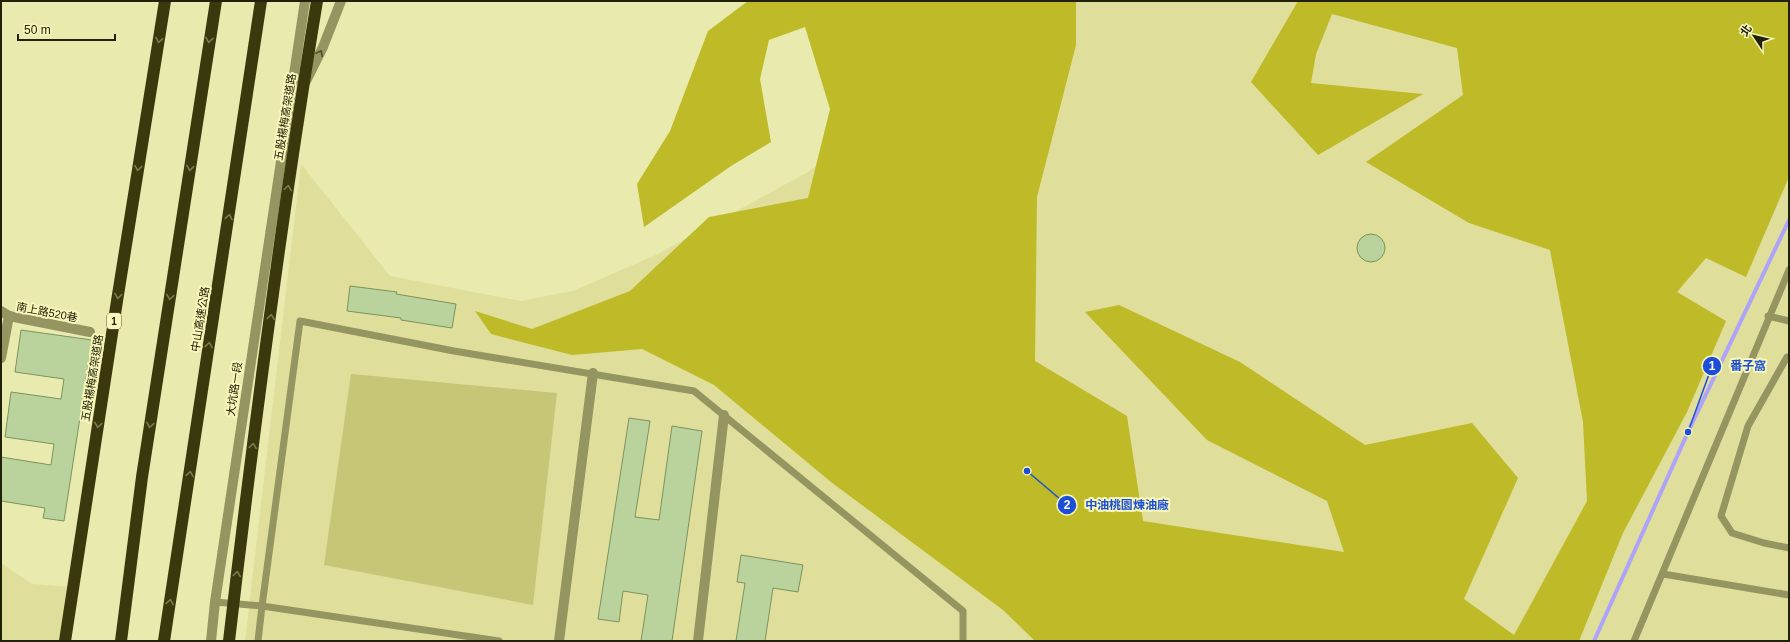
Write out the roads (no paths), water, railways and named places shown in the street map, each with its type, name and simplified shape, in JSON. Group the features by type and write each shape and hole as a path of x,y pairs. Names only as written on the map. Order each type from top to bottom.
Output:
{"highway":[{"name":"五股楊梅高架道路","path":"65,641 118,294 165,1"},
{"path":"121,641 142,477 216,1"},
{"name":"中山高速公路","path":"164,641 261,1"},
{"name":"五股楊梅高架道路","path":"229,641 242,529 294,140 317,1"}],"street":[{"name":"大坑路一段","path":"211,641 215,602 305,1"},
{"name":"大坑路一段","path":"283,141 293,112 323,47 341,1"},
{"name":"南上路520巷","path":"5,314 90,332"},
{"path":"1,358 5,314"},
{"path":"559,641 593,373"},
{"path":"698,641 724,415"}],"lane":[{"path":"1634,641 1663,574 1768,316 1789,270"},
{"path":"1768,316 1789,321"},
{"path":"258,641 300,321 454,351 694,391 963,611 963,641"},
{"path":"1789,357 1787,357 1748,426 1721,516 1732,533 1764,543 1789,548"},
{"path":"1663,574 1789,595"},
{"path":"215,602 262,606 499,641"}],"waterway":[{"path":"1594,641 1688,432 1789,220"}],"place":[{"name":"番子窩","path":"1688,432"},
{"name":"中油桃園煉油廠","path":"1027,471"}]}
